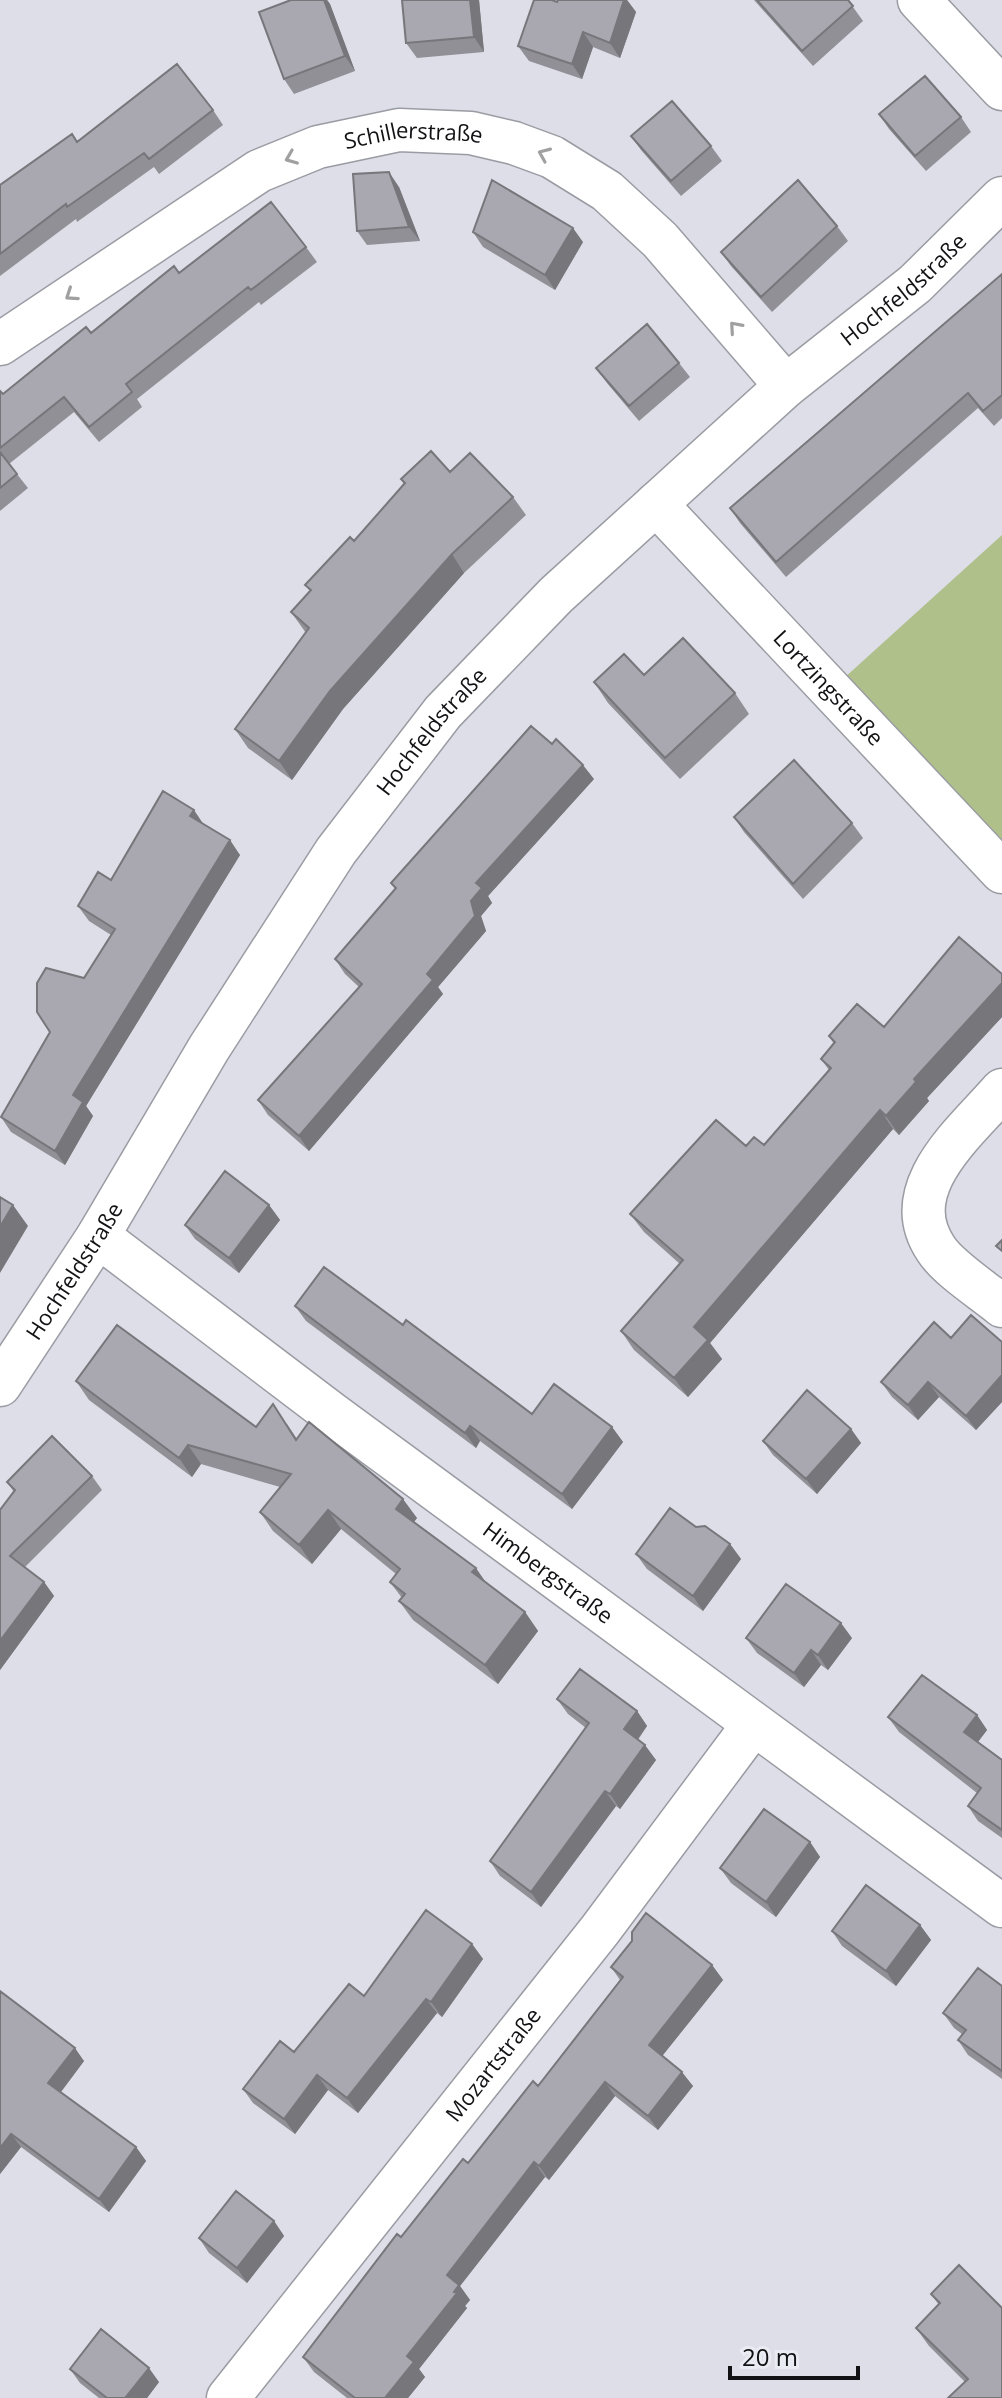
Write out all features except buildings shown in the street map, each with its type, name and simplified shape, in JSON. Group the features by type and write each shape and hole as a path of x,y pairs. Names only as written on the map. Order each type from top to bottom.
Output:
{"street":[{"path":"919,0 1002,89"},
{"name":"Schillerstraße","path":"0,344 259,171 318,147 399,130 457,132 514,143 552,157 607,191 660,240 786,386"},
{"name":"Hochfeldstraße","path":"0,1385 98,1236 209,1048 336,851 443,712 556,595 786,386 915,284 1002,198"},
{"name":"Lortzingstraße","path":"656,504 1002,872"},
{"path":"1002,1090 936,1165 923,1199 926,1227 936,1250 1002,1306"},
{"name":"Himbergstraße","path":"98,1236 753,1725 1002,1906"},
{"name":"Mozartstraße","path":"228,2398 590,1943 753,1725"}],"green space":[{"path":"1002,535 1002,845 843,679"}]}
